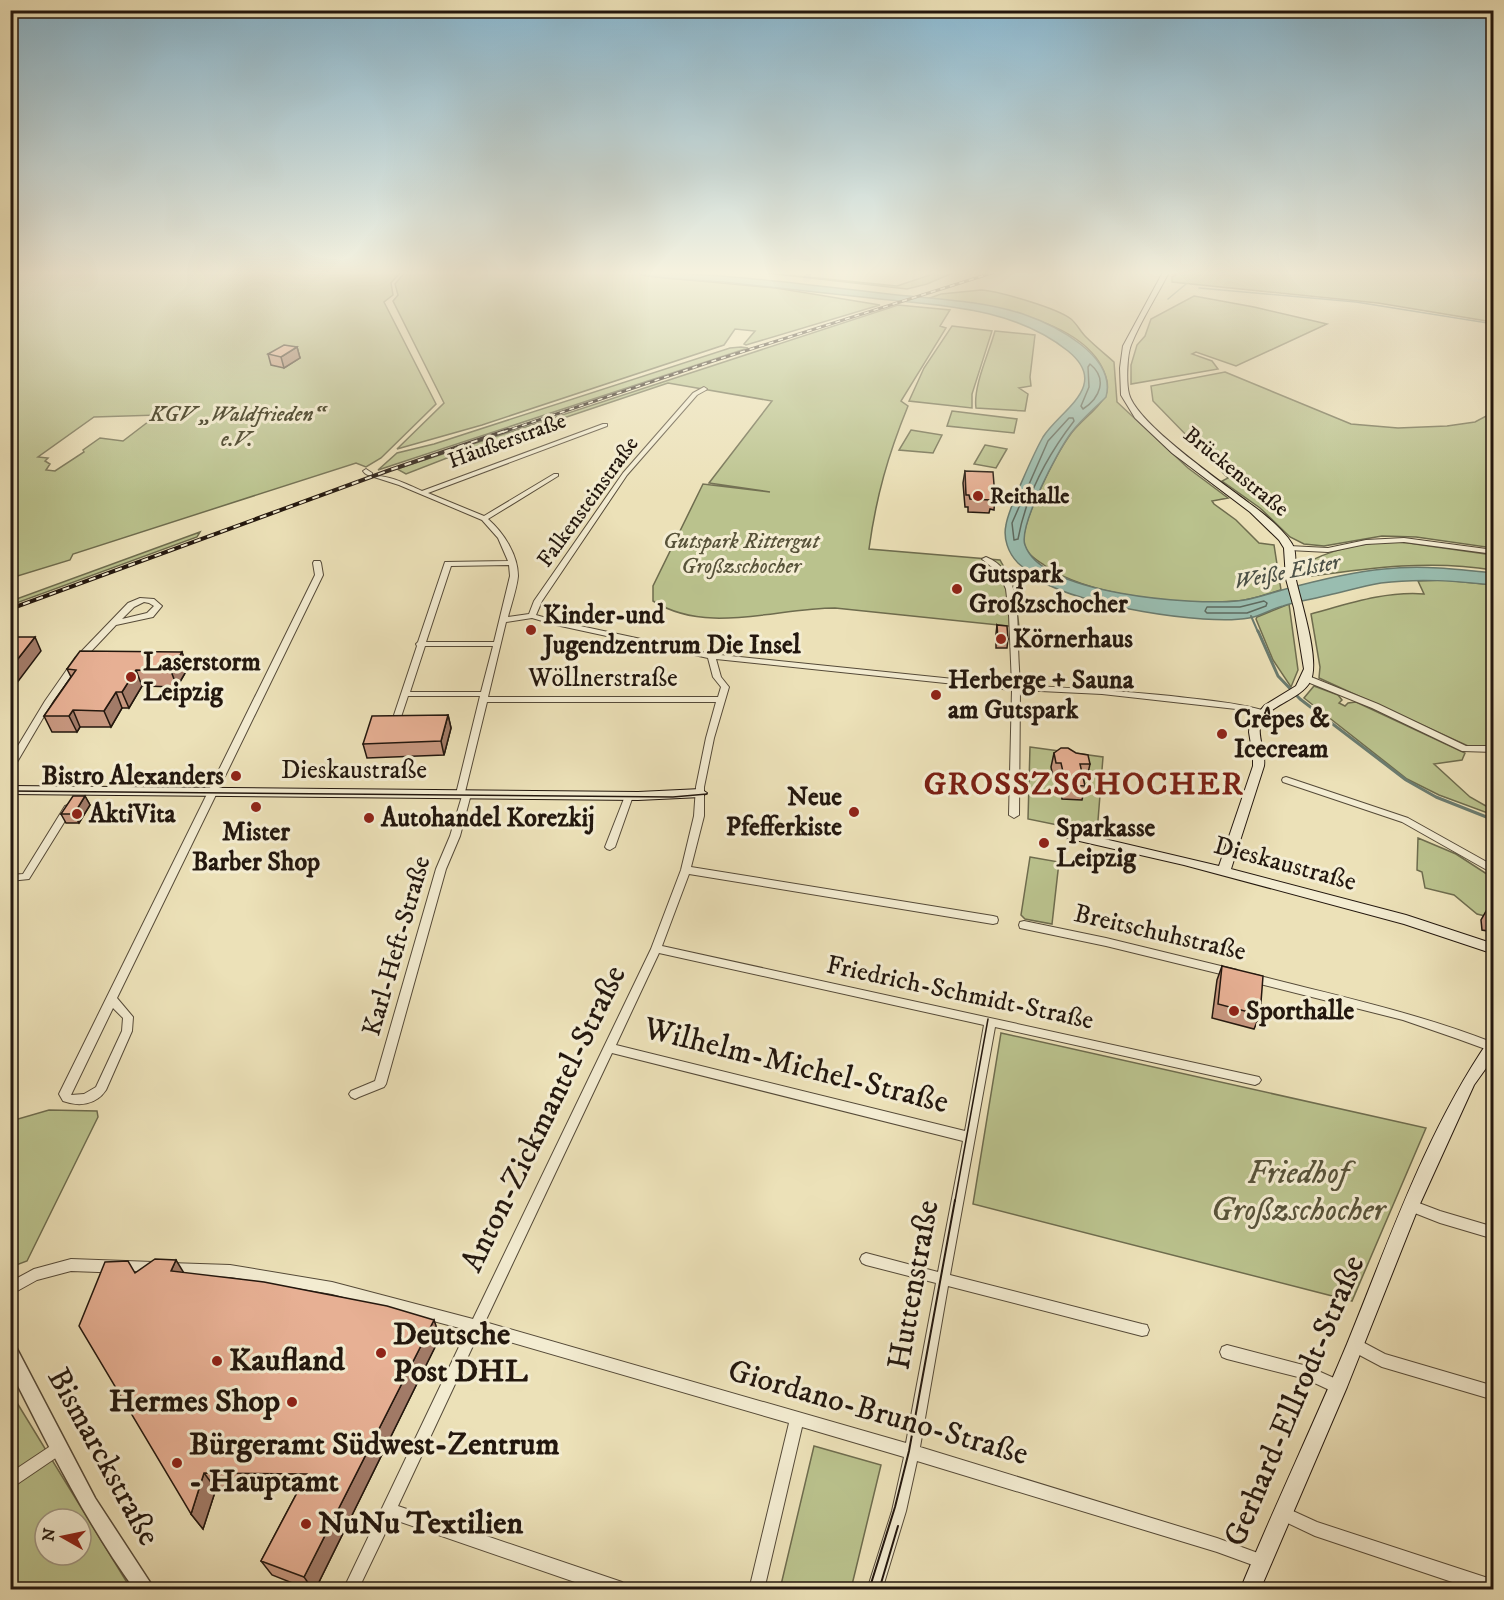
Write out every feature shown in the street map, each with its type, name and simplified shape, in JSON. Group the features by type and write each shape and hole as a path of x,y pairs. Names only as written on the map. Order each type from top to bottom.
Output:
{"main road":[{"name":"Brückenstraße","path":"1127,347 1124,384 1128,402 1138,416 1175,451 1269,524 1289,548 1292,583 1299,608 1309,669 1305,682"},
{"path":"1224,872 1229,850 1257,771 1259,750 1254,727 1263,713 1290,697 1305,682"},
{"name":"Dieskaustraße","path":"10,790 629,796 701,793"},
{"name":"Dieskaustraße","path":"1062,833 1224,872 1406,920 1494,949"},
{"name":"Gerhard-Ellrodt-Straße","path":"1250,1590 1338,1387 1411,1206 1448,1123 1469,1082 1492,1046"}],"street":[{"name":"Falkensteinstraße","path":"532,616 538,601 625,474 695,394 704,389"},
{"name":"Häußerstraße","path":"422,493 605,425"},
{"path":"371,474 484,519 502,537 513,563 514,576 464,794"},
{"path":"484,519 556,475"},
{"path":"1289,548 1328,550 1366,543 1404,540 1494,552"},
{"path":"986,559 996,565 1004,575 1011,596 1017,688 1014,815"},
{"path":"112,1000 128,1017 127,1031 100,1090 93,1096 76,1102 67,1098 65,1094 319,575 317,563"},
{"path":"398,715 448,564 513,563"},
{"path":"10,767 49,701 78,660 113,623 135,602 151,601 158,606 150,615 113,623"},
{"path":"503,620 532,616 711,656 1017,688 1181,700 1246,708 1263,713"},
{"path":"420,644 497,644"},
{"path":"711,656 717,677 725,687 722,700"},
{"path":"1305,682 1375,706 1465,749 1494,749"},
{"name":"Wöllnerstraße","path":"405,694 722,700"},
{"name":"Anton-Zickmantel-Straße","path":"350,1590 656,949 686,870 699,816 700,787 710,738 722,700"},
{"path":"1286,780 1405,820 1494,871"},
{"path":"10,878 26,877 79,791"},
{"name":"Karl-Heft-Straße","path":"355,1094 380,1084 441,868 455,836 464,794"},
{"path":"610,848 629,796"},
{"path":"686,870 993,920"},
{"name":"Breitschuhstraße","path":"1024,925 1106,942 1416,1020 1492,1046"},
{"name":"Friedrich-Schmidt-Straße","path":"656,949 990,1024 1255,1080"},
{"name":"Huttenstraße","path":"874,1590 899,1511 912,1452 990,1024"},
{"name":"Wilhelm-Michel-Straße","path":"609,1048 969,1137"},
{"path":"1411,1206 1494,1233"},
{"path":"866,1260 1142,1330"},
{"name":"Giordano-Bruno-Straße","path":"10,1289 34,1275 71,1264 230,1271 332,1288 476,1326 912,1452 1217,1545 1261,1561"},
{"path":"1355,1345 1382,1360 1494,1393"},
{"name":"Bismarckstraße","path":"10,1352 58,1448 107,1534 146,1590"},
{"path":"1227,1352 1307,1373 1338,1387"},
{"path":"756,1590 797,1419"},
{"path":"10,1482 58,1448"},
{"path":"388,1510 622,1590"},
{"path":"1282,1513 1315,1529 1494,1588"}],"green space":[{"name":"KGV „Waldfrieden“ e.V.","path":"10,347 407,347 436,404 381,458 366,467 356,463 73,554 70,560 11,578","holes":["157,415 123,441 100,438 83,450 84,452 55,471 46,470 50,464 45,461 48,458 38,457 94,417"]},
{"path":"416,347 719,347 482,425 397,449 444,403"},
{"name":"Gutspark Rittergut Großzschocher","path":"771,347 934,347 901,401 908,406 884,476 869,549 1000,560 1014,585 1019,627 835,608 719,618 674,611 653,601 653,586 703,484 770,492 709,483 772,401 668,383 465,451 406,474 397,469"},
{"path":"938,347 987,347 972,394 972,408 909,401 924,368"},
{"path":"990,347 1034,347 1031,386 1019,388 1028,394 1025,411 976,408 979,380"},
{"path":"1084,347 1097,347 1114,362 1117,402 1188,468 1228,498 1212,501 1214,504 1236,520 1259,543 1274,545 1281,590 1254,598 1215,602 1164,600 1110,592 1063,576 1044,565 1026,549 1024,542 1028,519 1049,471 1070,435 1105,396 1107,381 1097,360"},
{"path":"1136,347 1278,347 1236,366 1196,352 1192,354 1212,361 1218,369 1131,384 1131,365"},
{"path":"730,348 748,348 378,470 397,453 434,444"},
{"path":"1225,372 1351,424 1398,428 1447,426 1475,422 1488,415 1493,417 1493,548 1416,537 1382,536 1324,546 1304,544 1290,537 1260,508 1222,481 1228,478 1153,401 1151,386"},
{"path":"952,411 1017,419 1014,433 947,426"},
{"path":"911,430 942,435 933,453 899,450"},
{"path":"985,445 1007,449 996,468 974,464"},
{"path":"200,532 197,537 11,605 11,601"},
{"path":"1401,542 1493,555 1493,570 1420,565 1298,578 1299,567 1323,555 1348,547"},
{"path":"1444,580 1493,585 1493,746 1468,746 1319,678 1320,667 1311,614 1381,596 1424,594 1418,581"},
{"path":"1289,604 1298,670 1291,687 1273,660 1256,619"},
{"path":"1314,686 1338,695 1342,700 1339,703 1345,706 1356,702 1465,753 1462,760 1434,764 1470,797 1493,810 1493,815 1439,795 1407,779 1304,698"},
{"path":"1030,747 1103,757 1097,833 1028,819"},
{"path":"1418,838 1456,854 1493,878 1493,918 1477,914 1454,895 1425,888 1422,872 1417,870"},
{"path":"1030,857 1059,862 1052,924 1025,919 1021,915"},
{"name":"Friedhof Großzschocher","path":"1001,1033 1426,1128 1352,1301 973,1204"},
{"path":"49,1110 97,1111 98,1117 27,1261 11,1267 11,1121"},
{"path":"11,1393 81,1507 33,1507 33,1567 93,1567 93,1527 131,1589 11,1589"},
{"path":"814,1446 881,1465 851,1589 780,1589"}],"water":[{"path":"1062,347 1084,347 1102,368 1107,382 1106,397 1065,442 1040,489 1027,522 1025,545 1037,562 1059,575 1088,586 1121,593 1216,602 1248,599 1333,577 1371,570 1412,567 1493,573 1493,585 1437,581 1381,583 1294,603 1249,618 1229,620 1143,612 1084,598 1041,581 1011,555 1005,530 1016,494 1043,437 1078,397 1083,386 1085,375 1080,364"}],"building":[{"path":"281,347 297,347 281,357 268,354"},
{"path":"965,471 993,472 995,497 991,497 991,500 970,499 969,495 966,495"},
{"path":"997,625 1007,626 1008,639 998,639"},
{"path":"14,637 35,637 10,669 10,642"},
{"path":"80,651 182,652 171,671 136,670 122,692 116,692 104,711 73,710 69,716 44,716 76,670 67,669"},
{"path":"448,715 441,741 363,744 372,716"},
{"path":"1061,748 1088,755 1090,764 1080,764 1085,786 1066,785 1061,763 1056,763 1054,753"},
{"path":"73,796 85,796 74,814 61,814"},
{"path":"1489,906 1494,907 1494,916 1490,915"},
{"path":"1222,966 1263,976 1260,1015 1218,1004"},
{"path":"155,1259 176,1260 171,1271 264,1282 387,1306 434,1320 304,1577 261,1561 307,1474 204,1473 191,1514 79,1326 105,1262 128,1261 135,1273"}],"waterway":[{"path":"1251,616 1258,632"},
{"path":"1258,631 1278,676 1300,699 1406,780 1436,797 1494,820"}],"tram line":[{"path":"10,791 673,797 707,794"},
{"path":"955,1201 988,1019"},
{"path":"869,1590 895,1507 909,1451 955,1200"},
{"path":"879,1590 898,1526"}],"railway":[{"path":"503,432 759,347"},
{"path":"10,609 390,470 508,430"}],"place":[{"name":"Reithalle","path":"978,496"},
{"name":"Gutspark Großzschocher","path":"957,589"},
{"name":"Kinder-und Jugendzentrum Die Insel","path":"531,630"},
{"name":"Körnerhaus","path":"1001,639"},
{"name":"Laserstorm Leipzig","path":"131,677"},
{"name":"Herberge + Sauna am Gutspark","path":"936,695"},
{"name":"Crêpes & Icecream","path":"1222,734"},
{"name":"Bistro Alexanders","path":"236,776"},
{"name":"Mister Barber Shop","path":"256,807"},
{"name":"Neue Pfefferkiste","path":"854,812"},
{"name":"AktiVita","path":"77,814"},
{"name":"Autohandel Korezkij","path":"369,818"},
{"name":"Sparkasse Leipzig","path":"1044,843"},
{"name":"Sporthalle","path":"1234,1011"},
{"name":"Deutsche Post DHL","path":"381,1353"},
{"name":"Kaufland","path":"217,1361"},
{"name":"Hermes Shop","path":"292,1402"},
{"name":"Bürgeramt Südwest-Zentrum - Hauptamt","path":"177,1463"},
{"name":"NuNu Textilien","path":"306,1524"}],"district":[{"name":"GROSSZSCHOCHER","path":"1084,785"}],"water label":[{"name":"Weiße Elster","path":"1287,572"}]}
